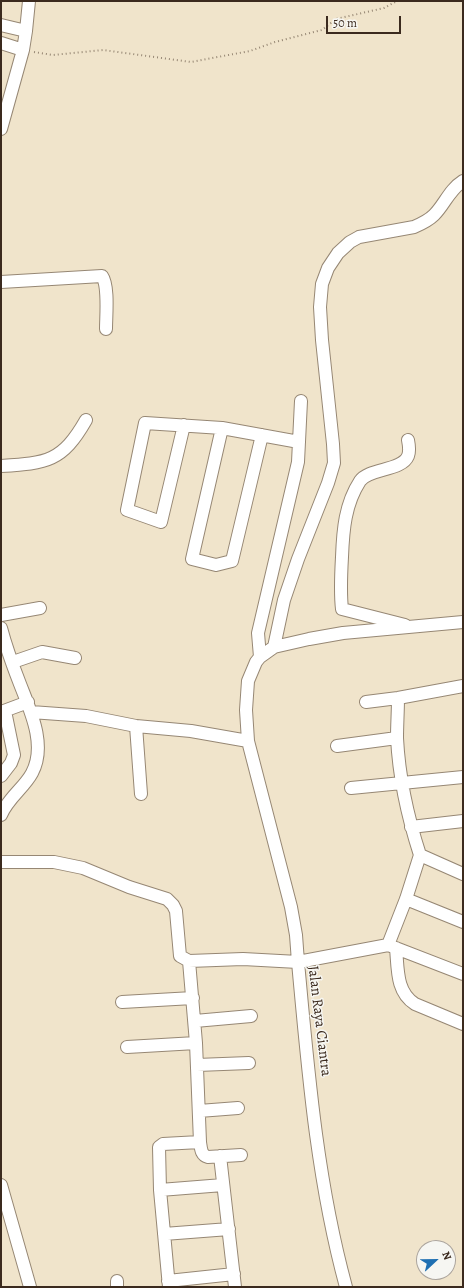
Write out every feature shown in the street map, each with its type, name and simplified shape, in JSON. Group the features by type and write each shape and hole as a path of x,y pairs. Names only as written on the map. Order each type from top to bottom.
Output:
{"street":[{"path":"1,129 23,50 28,1"},
{"path":"1,25 26,31"},
{"path":"1,43 23,50"},
{"path":"274,647 284,600 298,559 328,483 334,463 334,444 320,313 322,284 326,273 338,253 354,239 423,224 434,215 451,191 463,181"},
{"path":"1,282 102,276 106,297 106,328"},
{"path":"260,657 258,633 298,462 301,401"},
{"path":"1,466 32,464 44,462 55,457 77,436 86,420"},
{"path":"184,425 161,522 127,510 145,423 184,425 222,428 299,442"},
{"path":"222,428 192,559 216,565 232,561 262,435"},
{"path":"408,440 409,453 406,459 387,469 374,472 364,477 349,502 343,531 340,592 342,609 400,622 410,627"},
{"path":"1,615 40,608"},
{"path":"463,622 343,633 274,647 260,657 250,673 246,710 248,741 291,907 296,935 298,962 392,947 463,974"},
{"path":"1,628 30,707 37,735 36,761 32,772 9,800 1,815"},
{"path":"13,662 42,652 75,658"},
{"path":"366,702 398,698 463,686"},
{"path":"398,698 397,738 403,783 411,827 420,855 392,947 398,979 409,1000 415,1004 463,1024"},
{"path":"1,776 11,763 14,755 3,711 30,707 136,726 191,731 248,741"},
{"path":"136,726 141,794"},
{"path":"337,746 397,738"},
{"path":"351,788 463,776"},
{"path":"411,827 463,822"},
{"path":"420,855 463,874"},
{"path":"1,862 54,862 67,864 83,868 129,887 167,899 173,905 176,911 180,956 190,961 195,1021 201,1151 208,1157 241,1155"},
{"path":"406,899 463,922"},
{"name":"Jalan Raya Ciantra","path":"190,961 243,960 298,962 308,1071 323,1180 338,1257 346,1287"},
{"path":"122,1002 193,998"},
{"path":"195,1021 251,1016"},
{"path":"128,1047 196,1043"},
{"path":"197,1065 249,1063"},
{"path":"199,1111 238,1108"},
{"path":"200,1142 163,1144 160,1145 158,1149 160,1190 169,1284 234,1274"},
{"path":"220,1156 235,1287"},
{"path":"1,1185 30,1287"},
{"path":"160,1190 223,1185"},
{"path":"164,1234 229,1229"}],"path":[{"path":"23,50 53,55 103,50 191,62 250,52 275,42 322,30 336,19 384,8 397,1"}]}
